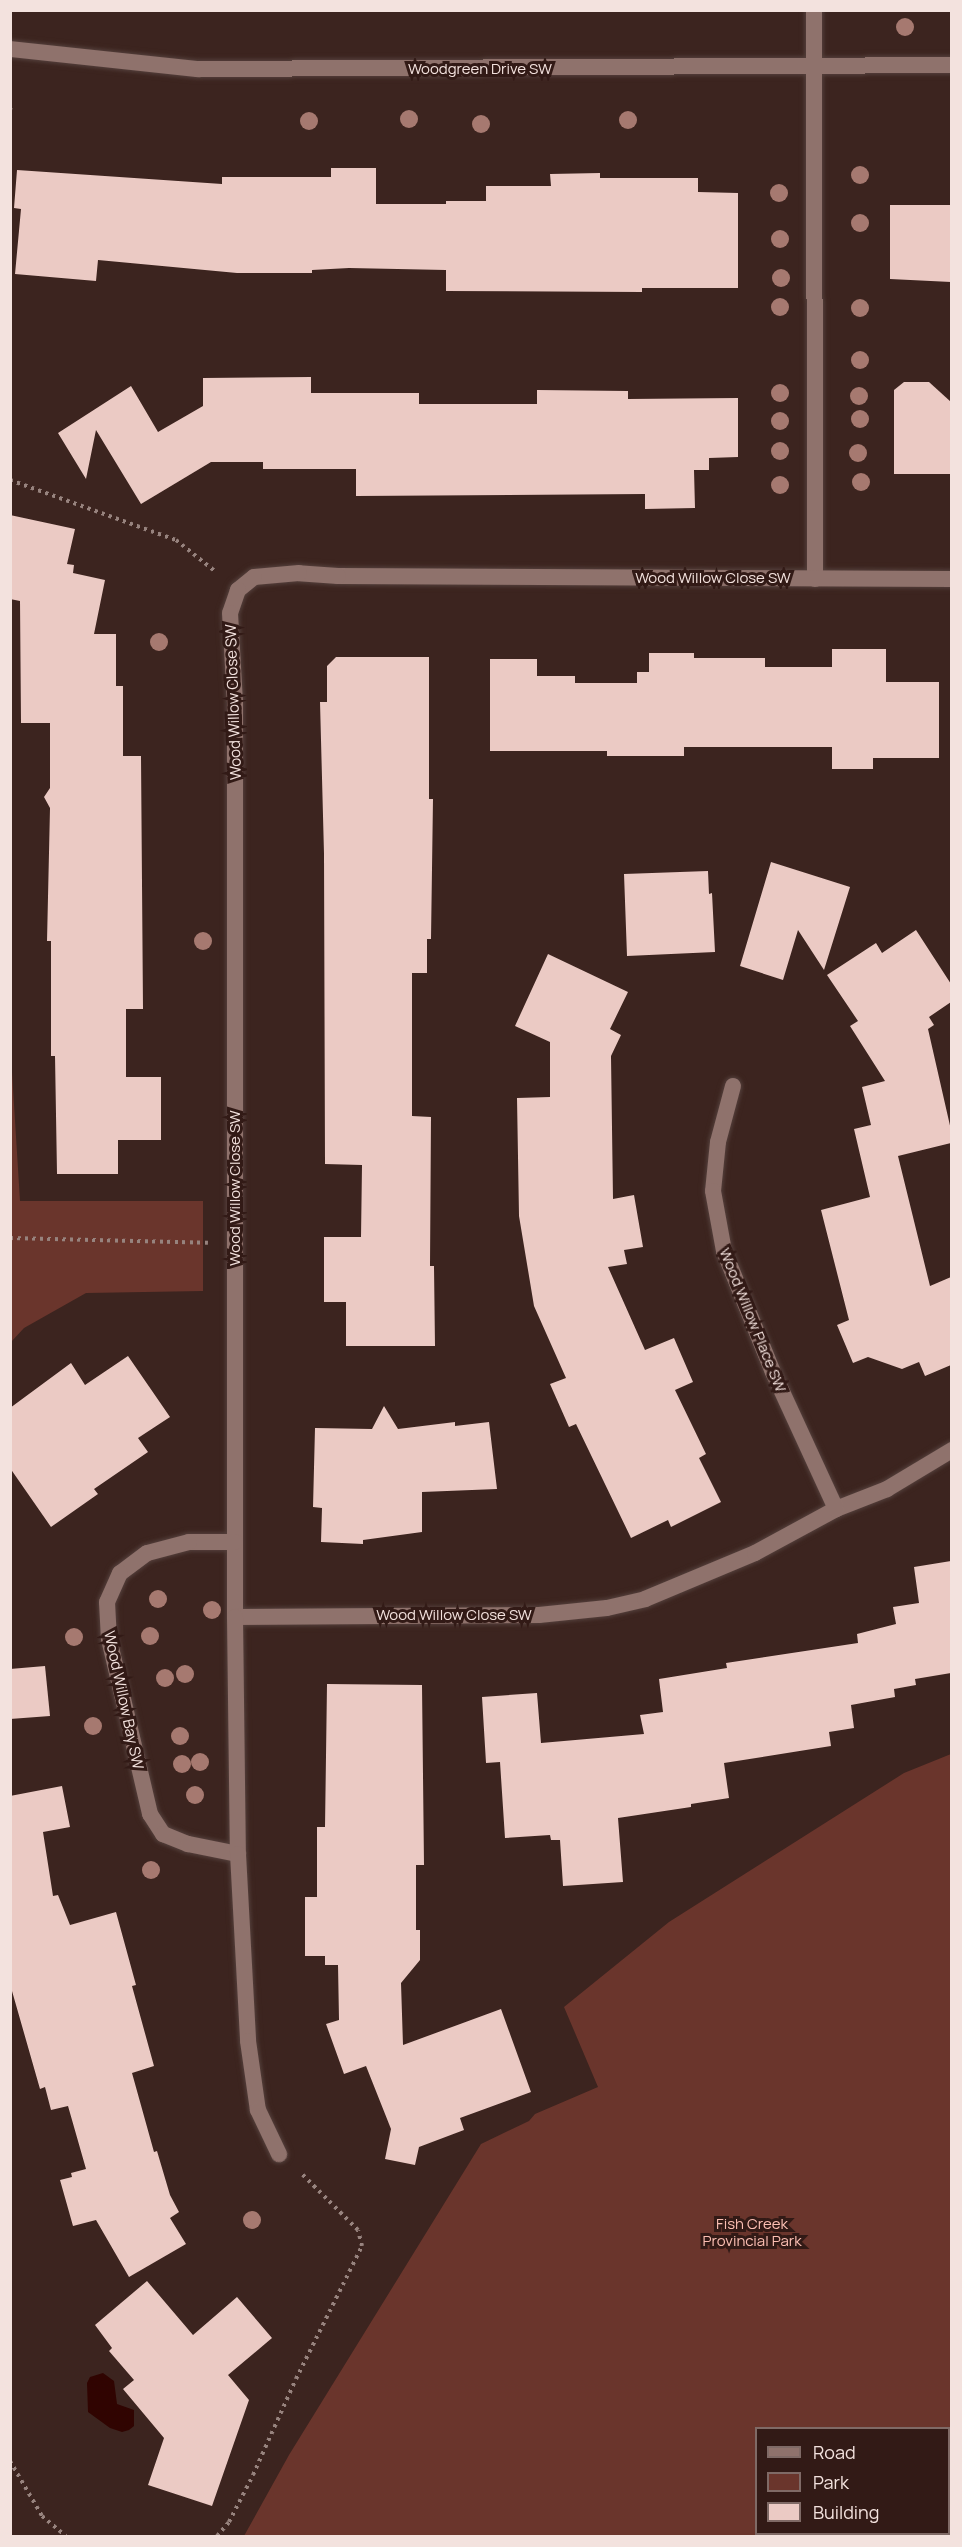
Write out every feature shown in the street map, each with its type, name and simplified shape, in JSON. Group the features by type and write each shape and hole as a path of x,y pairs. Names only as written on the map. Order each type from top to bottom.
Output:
{"street":[{"path":"813,10 815,579"},
{"name":"Woodgreen Drive SW","path":"10,49 198,69 951,65"},
{"name":"Wood Willow Close SW","path":"951,579 350,576 299,573 254,577 238,590 230,613 236,703 235,1617 539,1615 606,1608 645,1599 755,1553 836,1509 887,1490 951,1450"},
{"name":"Wood Willow Place SW","path":"733,1086 718,1143 713,1191 724,1251 773,1372 836,1509"},
{"name":"Wood Willow Bay SW","path":"236,1542 189,1542 147,1553 120,1573 107,1602 109,1639 150,1814 164,1834 188,1844 238,1854"},
{"path":"235,1617 238,1854 248,2041 258,2110 279,2154"}],"path":[{"path":"10,480 176,540 238,590"},
{"path":"10,1238 235,1243"},
{"path":"217,2536 229,2522 253,2475 296,2379 362,2246 358,2230 333,2203 279,2154"},
{"path":"10,2462 42,2516 66,2536"}],"green space":[{"path":"11,1056 20,1201 203,1201 203,1291 86,1293 24,1328 11,1342"},
{"name":"Fish Creek Provincial Park","path":"951,1754 951,2536 244,2536 289,2455 481,2144 529,2121 535,2114 598,2087 564,2007 669,1922 904,1773"}],"shaded area":[{"path":"103,2373 114,2381 117,2404 134,2410 134,2426 129,2430 122,2432 110,2428 88,2412 87,2383 90,2377"}],"building":[{"path":"331,168 376,168 376,204 446,204 446,201 486,201 486,186 551,186 550,174 600,173 600,178 698,178 698,192 738,193 738,288 642,288 642,292 446,291 446,270 349,268 312,270 312,273 237,273 98,260 96,281 15,274 21,209 14,208 17,170 222,184 222,177 331,177"},
{"path":"890,205 951,205 951,282 890,279"},
{"path":"311,377 311,393 419,393 419,404 537,404 537,390 628,391 628,399 738,398 738,457 709,458 709,470 694,470 695,508 645,509 645,494 356,496 356,469 263,469 263,462 211,462 141,504 96,430 86,479 58,433 131,386 158,432 203,406 203,378"},
{"path":"904,382 929,382 951,402 951,474 894,474 894,390"},
{"path":"10,515 75,529 67,564 74,565 73,573 105,580 94,634 116,634 116,686 123,686 123,756 141,756 143,1009 126,1009 126,1077 161,1077 161,1140 118,1140 118,1174 57,1174 55,1056 51,1056 51,941 47,941 50,808 44,797 50,788 50,723 21,723 20,601 10,599"},
{"path":"832,649 886,649 886,682 939,682 939,758 873,758 873,769 832,769 832,747 684,747 684,756 607,756 607,751 490,751 490,659 537,659 537,676 575,676 575,683 637,683 637,672 649,672 649,653 694,653 694,658 765,658 765,667 832,667"},
{"path":"336,657 429,657 429,799 433,799 431,939 427,939 427,973 412,973 412,1116 431,1117 430,1266 434,1266 435,1346 346,1346 346,1302 324,1302 324,1237 361,1237 362,1165 325,1164 324,854 320,702 327,702 327,666"},
{"path":"771,862 850,887 824,970 798,930 783,980 740,966"},
{"path":"708,871 709,894 712,893 715,952 627,956 624,874"},
{"path":"916,930 951,984 951,1002 929,1017 934,1025 928,1029 951,1130 951,1143 898,1156 930,1286 951,1277 951,1365 925,1376 919,1362 902,1369 868,1357 853,1363 837,1325 849,1320 821,1210 870,1197 854,1129 871,1125 862,1087 885,1081 850,1026 858,1021 827,975 876,943 882,953"},
{"path":"548,954 628,992 610,1029 621,1035 611,1056 613,1199 634,1195 643,1247 624,1250 627,1264 608,1267 645,1350 674,1338 693,1382 675,1390 706,1454 699,1458 721,1502 671,1527 668,1520 631,1538 576,1424 569,1427 550,1384 566,1378 534,1306 519,1216 517,1098 550,1097 550,1042 515,1026"},
{"path":"128,1356 170,1417 138,1438 148,1452 94,1489 98,1494 51,1527 10,1468 10,1408 71,1363 85,1385"},
{"path":"384,1406 398,1429 455,1422 455,1426 489,1422 497,1489 422,1492 422,1532 363,1540 363,1544 321,1542 322,1508 313,1507 315,1428 372,1429"},
{"path":"951,1561 951,1673 915,1679 916,1685 894,1689 895,1697 851,1705 854,1728 829,1732 831,1746 724,1763 729,1798 691,1804 691,1807 618,1818 623,1882 563,1886 560,1840 551,1840 550,1835 505,1838 500,1762 486,1763 482,1697 537,1693 541,1743 644,1734 640,1715 663,1712 659,1679 727,1668 726,1663 858,1643 857,1634 896,1624 893,1607 919,1603 914,1567"},
{"path":"45,1666 50,1716 10,1719 10,1669"},
{"path":"327,1684 422,1685 424,1865 416,1865 416,1930 420,1930 420,1960 401,1983 403,2045 501,2009 531,2092 460,2118 464,2130 419,2147 415,2165 385,2159 391,2129 366,2066 344,2074 326,2024 339,2020 338,1965 325,1965 325,1956 305,1956 305,1897 317,1897 317,1827 325,1827"},
{"path":"62,1786 70,1827 43,1832 53,1896 58,1895 70,1925 116,1912 136,1985 132,1986 154,2066 132,2073 154,2152 157,2151 170,2195 179,2212 170,2218 186,2244 129,2277 96,2220 73,2226 60,2180 72,2177 71,2173 86,2169 68,2106 51,2110 45,2087 40,2089 10,1984 10,1796"},
{"path":"147,2281 193,2335 237,2297 272,2338 228,2375 249,2400 212,2506 148,2485 164,2438 123,2389 134,2380 109,2351 112,2348 95,2325"}]}
